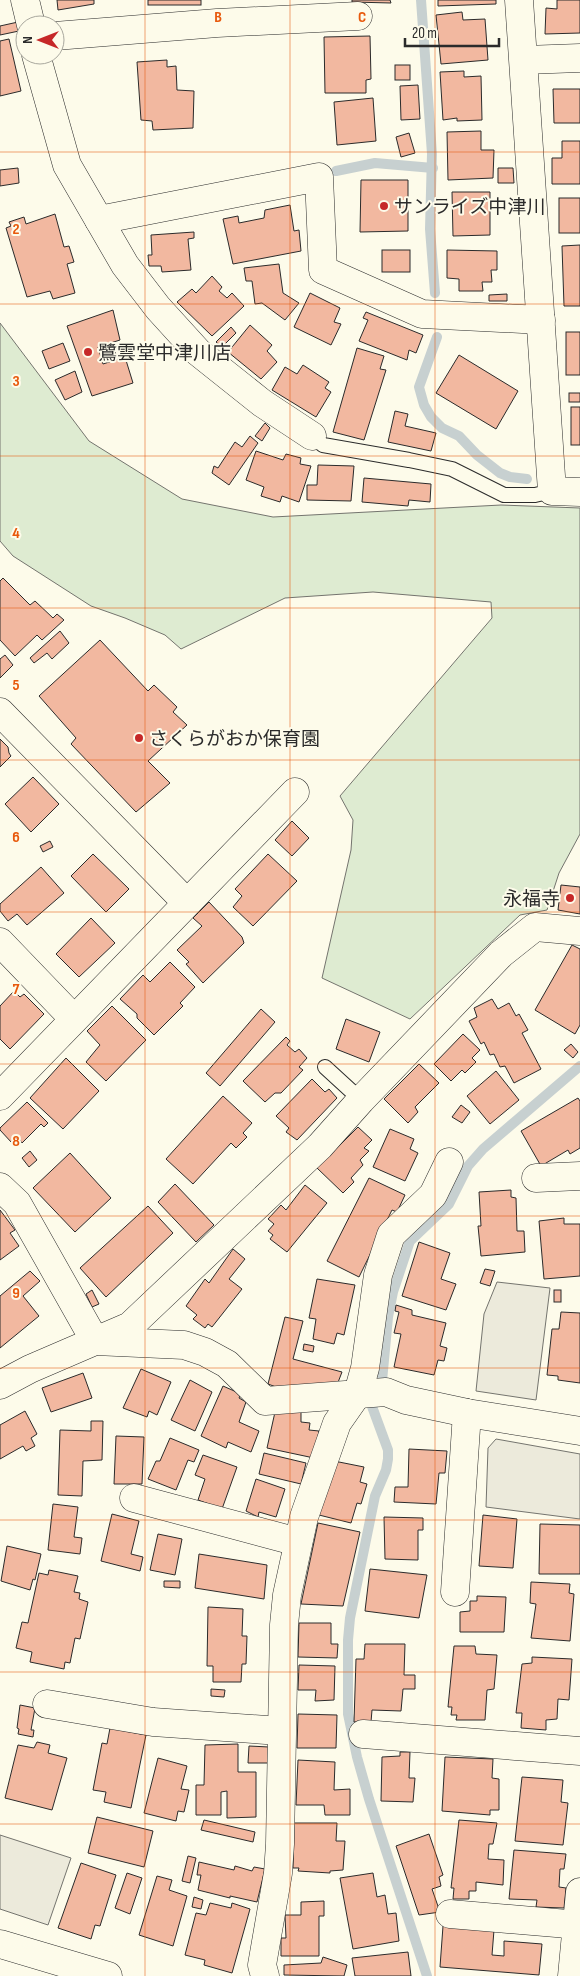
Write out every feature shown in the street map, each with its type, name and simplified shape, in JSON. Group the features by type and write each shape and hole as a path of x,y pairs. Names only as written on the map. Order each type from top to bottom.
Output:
{"street":[{"path":"25,0 29,15"},
{"path":"519,0 525,60 552,491 580,492"},
{"path":"65,35 217,23 358,16"},
{"path":"525,60 580,58"},
{"path":"39,65 67,165 125,265 158,308 198,352 262,403 312,436"},
{"path":"99,220 319,177 323,270 422,314 541,320"},
{"path":"0,712 186,902"},
{"path":"0,1096 186,902 296,792"},
{"path":"0,1385 30,1369 130,1326 320,1146 361,1100 501,954 535,927 580,931"},
{"path":"0,942 74,1018"},
{"path":"265,1976 262,1965 278,1873 282,1793 281,1731 284,1626 287,1595 298,1542 304,1517 337,1423 358,1393 365,1368 378,1275 390,1235 433,1195 449,1162"},
{"path":"536,1178 580,1176"},
{"path":"0,1186 17,1203 95,1341"},
{"path":"95,1341 184,1345 205,1352 227,1364 265,1401 386,1392 406,1400 467,1413 580,1431"},
{"path":"455,1592 467,1413"},
{"path":"134,1498 298,1542"},
{"path":"47,1704 153,1722 281,1731"},
{"path":"363,1734 580,1751"},
{"path":"572,1976 580,1892"},
{"path":"450,1914 578,1925"},
{"path":"0,1944 108,1976"}],"lane":[{"path":"312,436 323,445 452,469 504,495 535,495 552,491"},
{"path":"325,1067 361,1100"}],"green space":[{"path":"0,323 89,441 182,499 273,517 501,505 580,508 580,834 559,873 547,910 520,915 410,1019 322,978 351,850 353,820 340,796 492,618 491,602 373,592 285,598 181,649 165,635 91,606 13,556 0,541"}],"shaded area":[{"path":"497,1282 550,1288 536,1400 476,1391 484,1314"},
{"path":"496,1439 580,1454 580,1519 486,1507 488,1448"},
{"path":"0,1835 71,1858 48,1925 0,1909"}],"building":[{"path":"57,0 94,0 94,4 58,10"},
{"path":"148,0 201,0 201,5 148,5"},
{"path":"352,0 390,0 391,3 352,2"},
{"path":"438,0 496,0 496,4 438,6"},
{"path":"557,0 580,0 580,33 545,34 546,8 557,9"},
{"path":"462,12 463,20 485,19 488,60 441,64 436,15"},
{"path":"15,23 15,32 0,35 0,26"},
{"path":"370,36 371,79 366,80 366,93 325,93 324,37"},
{"path":"9,39 21,91 0,96 0,41"},
{"path":"167,60 167,67 176,66 177,90 194,91 193,128 153,130 152,121 141,120 137,62"},
{"path":"395,65 410,65 410,80 395,80"},
{"path":"464,71 464,77 481,76 482,120 457,121 457,118 443,120 440,72"},
{"path":"418,85 420,119 401,120 400,86"},
{"path":"553,89 580,89 580,123 554,123"},
{"path":"373,98 376,141 337,145 334,102"},
{"path":"481,131 481,150 494,150 493,178 448,180 447,132"},
{"path":"409,133 415,153 401,157 396,137"},
{"path":"562,141 580,141 580,184 552,184 552,158 562,158"},
{"path":"18,168 19,183 0,186 0,170"},
{"path":"498,168 513,168 514,183 498,183"},
{"name":"サンライズ中津川","path":"361,180 408,180 408,231 360,232"},
{"path":"452,192 490,192 490,235 453,236"},
{"path":"559,198 580,198 580,233 559,233"},
{"path":"290,205 294,231 299,230 301,251 233,264 223,219 238,216 239,223 264,218 265,210"},
{"path":"55,214 64,247 69,246 74,262 67,264 75,293 53,299 50,291 27,297 6,228 11,226 9,222 24,217 26,224"},
{"path":"194,232 194,238 188,239 191,270 162,272 161,266 149,266 148,255 152,255 151,235"},
{"path":"580,245 580,306 564,306 562,246"},
{"path":"382,250 410,250 410,272 382,272"},
{"path":"447,250 497,251 497,270 491,270 492,282 482,282 483,291 459,291 459,279 447,278"},
{"path":"279,264 283,293 299,303 285,320 262,303 255,304 252,281 246,281 244,268"},
{"path":"212,276 222,287 219,291 227,298 232,293 244,306 212,336 177,302 192,289 196,293"},
{"path":"310,293 340,308 334,322 341,324 331,345 294,327"},
{"path":"507,294 507,301 489,301 489,295"},
{"name":"鷺雲堂中津川店","path":"113,310 120,340 98,347 103,364 125,357 133,383 92,396 67,326"},
{"path":"366,312 423,335 416,353 409,350 407,360 359,341 368,320 363,318"},
{"path":"250,325 272,345 267,351 277,362 261,379 228,352"},
{"path":"231,327 236,333 222,347 216,342"},
{"path":"566,332 580,332 580,375 566,375"},
{"path":"63,343 70,361 49,369 42,351"},
{"path":"115,348 116,358 104,358 104,349"},
{"path":"357,348 384,356 380,369 386,370 364,440 333,432"},
{"path":"459,355 518,391 496,429 436,393"},
{"path":"303,365 329,382 325,388 331,392 316,417 272,390 285,367 297,374"},
{"path":"75,371 82,392 65,400 55,380"},
{"path":"569,393 580,393 580,402 569,402"},
{"path":"571,407 580,407 580,445 571,445"},
{"path":"395,411 408,414 405,426 436,433 431,451 388,442"},
{"path":"265,423 270,428 262,441 255,436"},
{"path":"250,436 258,443 229,485 212,473 214,466 218,468 235,442 242,447"},
{"path":"256,451 283,460 286,454 301,458 300,464 311,466 299,502 282,496 280,502 261,496 264,487 246,480"},
{"path":"318,465 354,466 351,501 307,500 307,485 317,485"},
{"path":"364,478 431,484 430,502 409,500 408,506 362,502"},
{"path":"3,578 30,605 35,601 53,618 57,614 64,620 42,640 37,635 15,656 0,640 0,581"},
{"path":"60,631 69,643 52,659 47,653 34,663 30,658"},
{"path":"100,640 148,691 154,685 177,707 173,712 187,725 148,761 170,783 136,812 71,744 76,738 39,696"},
{"path":"5,655 13,665 0,678 0,659"},
{"path":"0,739 8,747 11,756 0,767"},
{"path":"33,777 59,804 31,832 5,804"},
{"path":"292,821 309,838 292,856 275,840"},
{"path":"50,841 53,847 43,852 40,846"},
{"path":"93,854 129,889 106,912 71,876"},
{"path":"268,854 297,881 253,926 233,907 242,896 235,889"},
{"path":"41,867 64,893 27,925 17,914 8,921 0,911 0,904"},
{"name":"永福寺","path":"561,885 580,887 580,914 558,910"},
{"path":"209,902 242,937 244,943 203,983 186,964 189,962 177,950 202,926 193,918"},
{"path":"91,918 115,943 79,977 56,954"},
{"path":"572,945 580,949 580,1025 575,1034 535,1010"},
{"path":"170,962 195,987 180,1003 183,1006 154,1035 137,1018 137,1014 120,999 143,975 150,982"},
{"path":"14,991 20,997 24,994 44,1014 10,1049 0,1039 0,1006"},
{"path":"492,999 498,1009 509,1003 516,1016 519,1014 528,1030 522,1033 541,1069 514,1083 505,1066 500,1067 494,1054 490,1055 484,1042 481,1044 469,1021 477,1017 474,1008"},
{"path":"112,1006 146,1040 106,1081 86,1062 100,1045 87,1031"},
{"path":"261,1009 275,1022 220,1086 206,1073"},
{"path":"346,1019 380,1032 369,1062 336,1049"},
{"path":"463,1034 480,1050 472,1058 476,1062 465,1073 462,1070 451,1081 434,1064"},
{"path":"286,1037 290,1041 287,1045 295,1052 299,1049 307,1058 299,1067 303,1070 281,1093 275,1093 265,1102 243,1081"},
{"path":"571,1044 578,1052 573,1058 564,1050"},
{"path":"66,1058 99,1091 63,1129 30,1098"},
{"path":"419,1064 439,1083 415,1107 418,1112 408,1123 384,1099"},
{"path":"496,1071 519,1100 490,1124 467,1096"},
{"path":"312,1079 325,1092 329,1089 337,1098 297,1140 286,1132 289,1128 276,1116"},
{"path":"223,1096 252,1123 243,1133 247,1137 236,1148 231,1143 193,1184 166,1159"},
{"path":"578,1098 580,1101 580,1148 570,1154 568,1150 541,1166 521,1131"},
{"path":"27,1102 48,1123 44,1127 41,1124 22,1143 18,1138 12,1143 0,1128"},
{"path":"461,1105 470,1112 462,1123 452,1117"},
{"path":"358,1127 372,1140 364,1148 369,1151 360,1160 363,1165 351,1178 354,1182 343,1193 317,1168"},
{"path":"390,1129 414,1139 410,1149 418,1153 405,1181 373,1167"},
{"path":"30,1151 37,1160 29,1167 22,1158"},
{"path":"70,1153 111,1198 75,1232 33,1188"},
{"path":"369,1178 405,1195 397,1212 392,1210 359,1277 327,1261"},
{"path":"175,1184 214,1225 196,1242 158,1202"},
{"path":"305,1185 327,1203 287,1252 270,1239 273,1235 268,1231 274,1224 268,1219 281,1205 286,1210"},
{"path":"511,1190 511,1197 516,1198 517,1231 524,1231 525,1252 481,1256 478,1226 481,1226 479,1192"},
{"path":"148,1206 173,1233 106,1297 80,1268"},
{"path":"0,1210 15,1230 10,1233 19,1246 0,1260"},
{"path":"564,1218 564,1224 580,1224 580,1276 544,1279 539,1221"},
{"path":"419,1242 450,1253 441,1279 456,1284 446,1310 402,1296"},
{"path":"233,1249 245,1259 229,1279 242,1289 212,1327 208,1324 205,1328 193,1319 197,1315 186,1306 205,1279 209,1283"},
{"path":"485,1269 495,1271 490,1286 480,1283"},
{"path":"30,1271 40,1281 23,1296 39,1316 0,1348 0,1296"},
{"path":"317,1279 355,1285 344,1335 337,1333 334,1344 313,1339 316,1319 309,1318"},
{"path":"92,1290 99,1304 92,1307 86,1294"},
{"path":"554,1290 561,1290 561,1302 554,1302"},
{"path":"396,1305 412,1310 412,1315 446,1323 440,1346 447,1348 444,1361 438,1360 434,1375 394,1367 401,1334 394,1333 399,1312 395,1311"},
{"path":"561,1312 580,1313 580,1383 558,1380 558,1376 547,1375 552,1329 559,1329"},
{"path":"285,1317 303,1321 293,1359 342,1372 337,1385 287,1391 268,1384"},
{"path":"304,1344 314,1346 313,1352 303,1350"},
{"path":"141,1369 171,1382 157,1415 149,1411 147,1417 123,1408"},
{"path":"83,1373 92,1398 51,1412 42,1388"},
{"path":"190,1380 212,1392 195,1431 171,1420"},
{"path":"223,1386 241,1394 239,1398 246,1402 239,1422 259,1431 251,1452 228,1442 226,1448 201,1436"},
{"path":"25,1411 37,1434 31,1438 35,1446 26,1451 23,1446 0,1459 0,1425"},
{"path":"301,1411 301,1422 310,1423 309,1430 319,1431 314,1458 267,1448 275,1412"},
{"path":"91,1421 103,1421 102,1460 83,1461 82,1496 58,1495 60,1430 91,1431"},
{"path":"116,1436 144,1437 142,1484 114,1484"},
{"path":"170,1438 199,1450 194,1462 188,1460 176,1490 148,1479 156,1461 160,1461"},
{"path":"409,1449 447,1451 445,1473 439,1473 436,1504 394,1502 395,1487 408,1487"},
{"path":"264,1453 306,1463 301,1484 259,1474"},
{"path":"203,1455 237,1467 222,1509 198,1500 205,1479 195,1475"},
{"path":"334,1461 364,1467 360,1482 367,1484 361,1504 357,1503 351,1523 319,1515"},
{"path":"256,1479 285,1489 276,1517 259,1512 258,1517 246,1511"},
{"path":"53,1504 78,1507 74,1537 82,1538 80,1554 48,1550"},
{"path":"112,1514 139,1521 131,1554 143,1557 140,1571 101,1561"},
{"path":"483,1515 517,1519 513,1568 479,1566"},
{"path":"384,1517 423,1518 423,1530 418,1530 418,1560 385,1559"},
{"path":"318,1523 360,1532 343,1606 301,1604"},
{"path":"540,1524 580,1525 580,1574 539,1574"},
{"path":"158,1534 182,1539 175,1575 150,1570"},
{"path":"7,1546 41,1554 35,1580 33,1579 30,1590 1,1581"},
{"path":"199,1554 267,1565 264,1599 195,1588"},
{"path":"370,1569 427,1575 419,1618 365,1611"},
{"path":"49,1570 78,1576 74,1592 80,1593 79,1599 88,1602 80,1639 75,1638 70,1663 65,1662 64,1669 30,1662 32,1652 16,1648 22,1622 28,1623 39,1573 48,1575"},
{"path":"164,1581 180,1581 180,1588 164,1587"},
{"path":"531,1582 570,1584 569,1593 574,1594 570,1641 531,1638 536,1604 530,1603"},
{"path":"477,1596 506,1597 504,1632 460,1632 460,1612 470,1611 470,1601 477,1601"},
{"path":"208,1607 243,1609 242,1636 247,1636 246,1664 242,1664 241,1682 213,1682 213,1666 207,1666"},
{"path":"299,1623 331,1623 331,1644 338,1644 337,1658 298,1657"},
{"path":"365,1644 405,1644 404,1675 415,1675 415,1689 403,1689 401,1711 372,1710 371,1722 354,1722 356,1659 364,1659"},
{"path":"454,1646 475,1646 476,1654 497,1655 494,1689 487,1690 485,1720 456,1720 457,1715 451,1715 452,1707 448,1707"},
{"path":"532,1657 572,1659 569,1700 558,1699 557,1719 546,1720 546,1730 521,1728 522,1713 516,1713 522,1664 532,1663"},
{"path":"299,1665 335,1666 334,1700 315,1701 316,1690 298,1690"},
{"path":"211,1689 225,1690 224,1697 211,1696"},
{"path":"20,1705 35,1708 31,1730 34,1730 33,1737 18,1734"},
{"path":"298,1714 337,1715 336,1748 297,1748"},
{"path":"110,1728 146,1735 131,1808 104,1802 106,1792 93,1790 102,1743 107,1744"},
{"path":"37,1742 50,1745 48,1753 67,1758 52,1810 5,1798 18,1745 34,1748"},
{"path":"238,1744 238,1772 256,1772 256,1817 227,1818 227,1791 221,1792 221,1815 196,1815 196,1785 204,1785 205,1745"},
{"path":"249,1746 269,1747 269,1763 248,1763"},
{"path":"400,1752 410,1752 409,1778 415,1778 413,1802 381,1801 382,1757 400,1756"},
{"path":"445,1757 493,1759 492,1778 499,1779 499,1810 490,1810 490,1815 442,1811"},
{"path":"158,1758 187,1766 181,1789 189,1790 184,1812 178,1811 176,1821 144,1813"},
{"path":"298,1760 335,1762 334,1790 350,1789 350,1815 325,1815 324,1805 296,1805"},
{"path":"522,1777 563,1780 561,1802 568,1803 563,1845 515,1841"},
{"path":"97,1817 153,1831 144,1867 88,1853"},
{"path":"204,1820 255,1832 253,1842 201,1830"},
{"path":"459,1820 497,1823 493,1844 489,1844 488,1859 504,1860 503,1885 476,1882 476,1891 469,1891 469,1899 453,1899 454,1888 451,1888"},
{"path":"294,1823 337,1823 336,1841 345,1841 343,1870 330,1871 330,1873 298,1871 299,1868 293,1868"},
{"path":"429,1834 443,1875 439,1877 441,1886 432,1889 440,1912 419,1915 396,1846"},
{"path":"514,1850 566,1854 564,1869 560,1869 559,1887 566,1888 564,1908 536,1907 537,1900 509,1899"},
{"path":"188,1856 196,1858 190,1883 182,1881"},
{"path":"199,1862 234,1870 235,1866 252,1871 254,1867 265,1869 257,1902 198,1890 201,1875 197,1875"},
{"path":"81,1863 116,1875 100,1926 95,1925 91,1939 58,1928"},
{"path":"127,1873 142,1878 130,1914 115,1908"},
{"path":"373,1873 377,1897 385,1895 388,1914 396,1913 399,1941 353,1949 340,1878"},
{"path":"157,1876 172,1880 169,1890 187,1896 173,1946 139,1935"},
{"path":"194,1897 203,1900 201,1909 192,1907"},
{"path":"324,1901 324,1916 319,1916 319,1956 281,1956 281,1938 286,1938 285,1915 301,1915 301,1902"},
{"path":"210,1903 231,1908 232,1903 250,1909 232,1973 204,1965 205,1960 185,1955 196,1913 206,1915"},
{"path":"443,1926 494,1930 492,1955 504,1956 504,1941 542,1944 539,1975 440,1967"},
{"path":"408,1952 411,1976 355,1976 352,1958"},
{"path":"323,1957 347,1965 344,1976 284,1975 284,1965 321,1963"}],"waterway":[{"path":"421,0 432,154 430,229 435,293"},
{"path":"336,171 375,163 433,168"},
{"path":"437,337 419,387 424,405 431,417 442,428 459,436 477,455 500,473 510,477 527,479"},
{"path":"382,1381 388,1317 393,1292 410,1241 449,1204 468,1166 483,1149 580,1066"},
{"path":"370,1401 388,1450 388,1459 386,1470 375,1496 350,1618 348,1640 348,1714 357,1757 369,1799 427,1976"}],"place":[{"name":"サンライズ中津川","path":"384,206"},
{"name":"鷺雲堂中津川店","path":"88,352"},
{"name":"さくらがおか保育園","path":"139,738"},
{"name":"永福寺","path":"570,898"}]}
